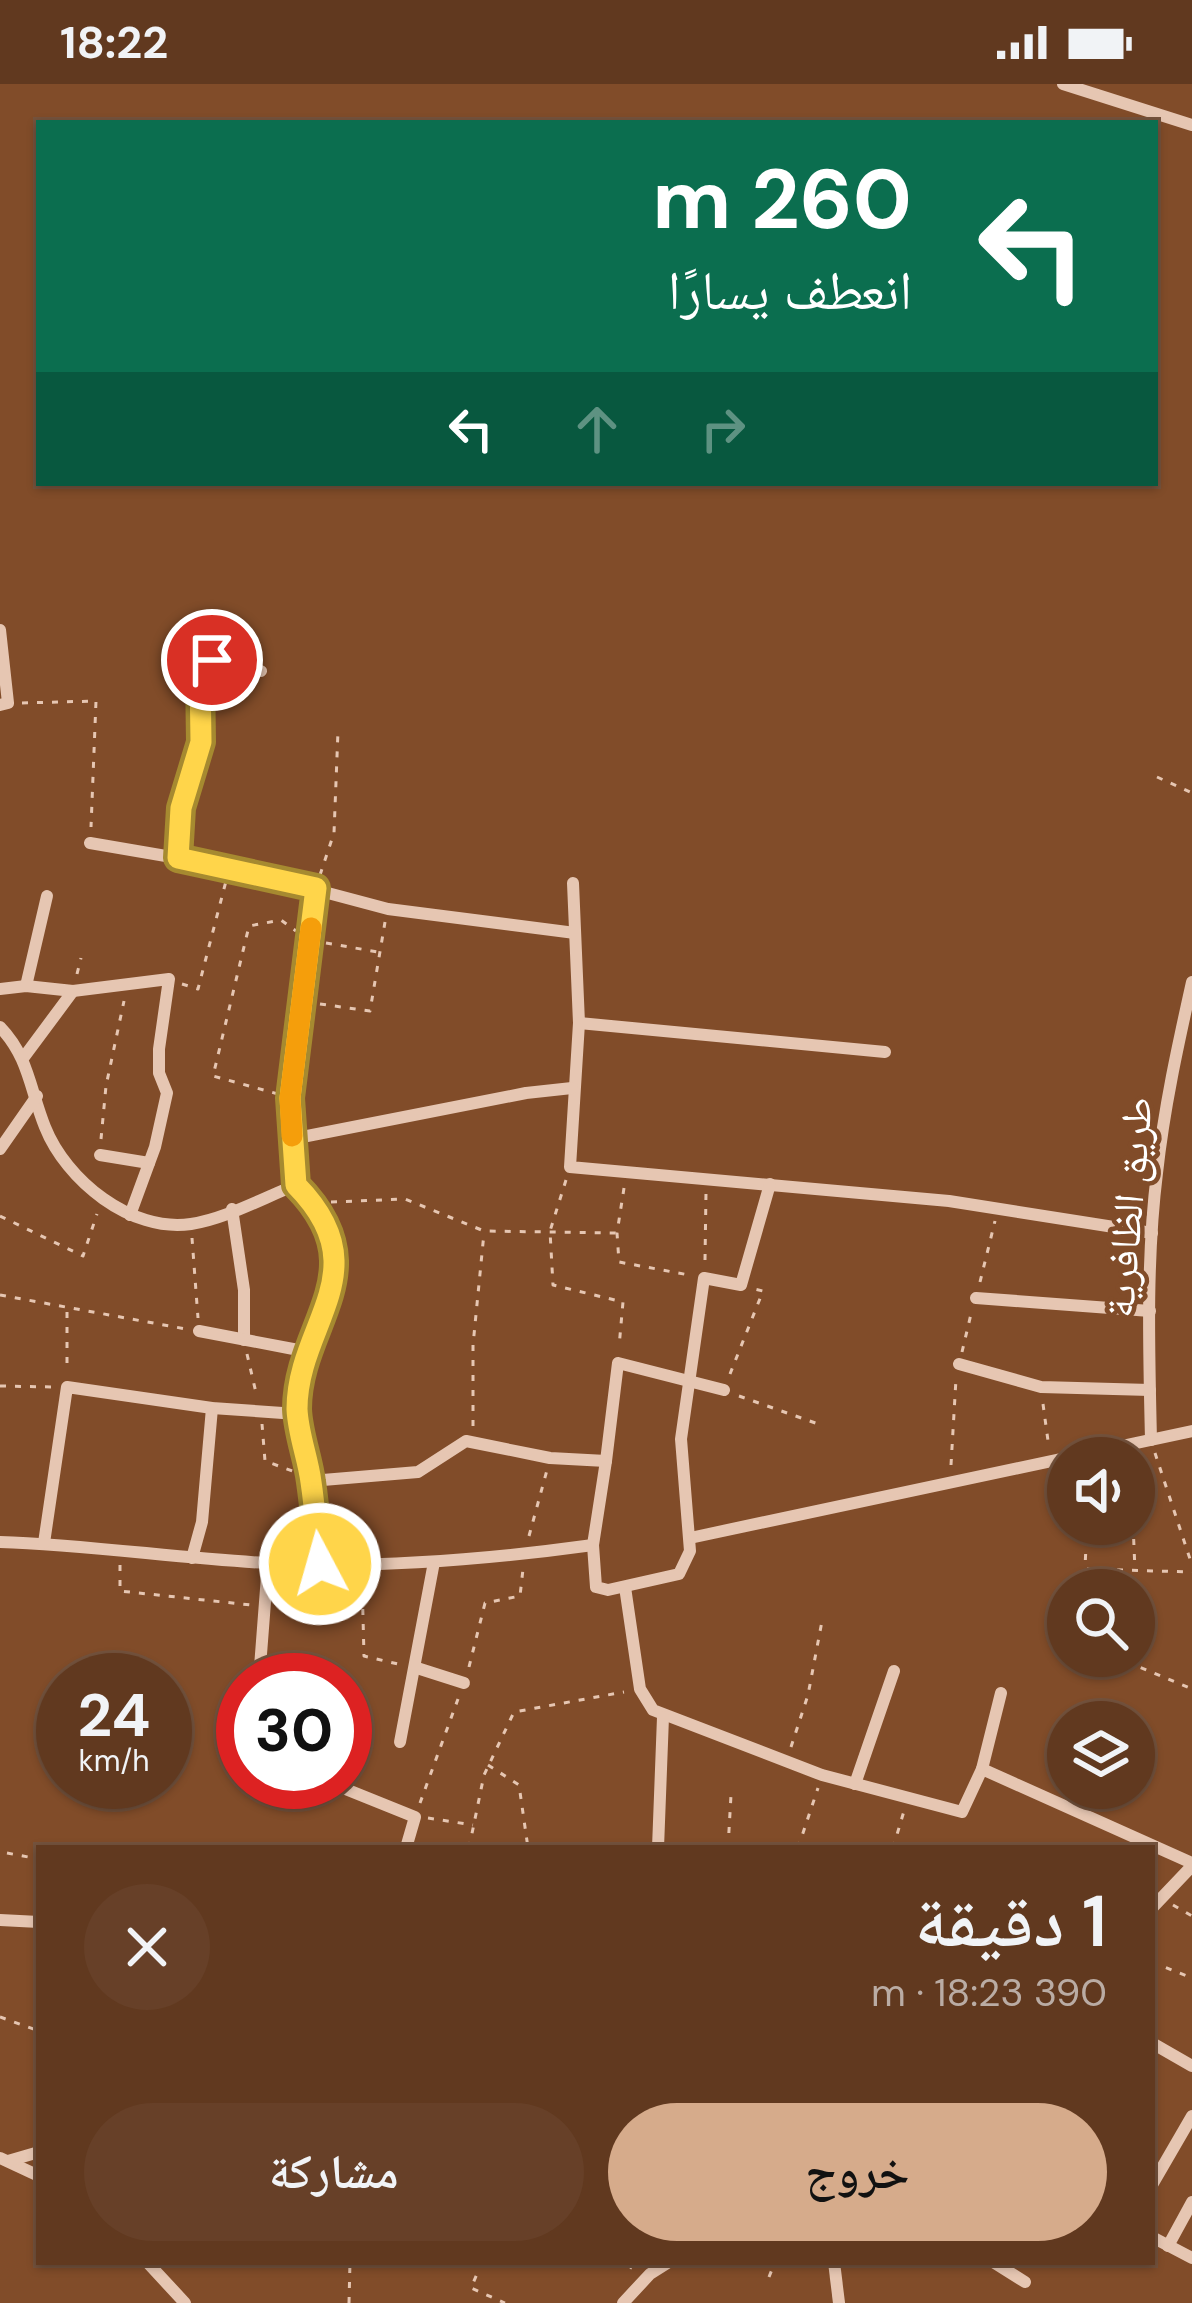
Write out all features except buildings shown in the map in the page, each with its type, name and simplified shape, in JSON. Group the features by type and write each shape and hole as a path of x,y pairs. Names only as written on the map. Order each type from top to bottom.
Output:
{"street":[{"path":"1063,84 1192,125"},
{"path":"0,630 4,704"},
{"path":"178,858 181,808 201,742 202,666 212,660 261,671"},
{"path":"90,843 230,867 388,908 575,933"},
{"path":"573,883 579,1023 570,1167 999,1208 1152,1233"},
{"path":"316,888 290,1098 296,1185 313,1203 330,1244 333,1279 333,1292 309,1352 298,1414 320,1564"},
{"path":"26,986 47,896"},
{"path":"0,989 26,986 73,991 169,980 159,1049 159,1073 167,1091 130,1215"},
{"name":"طريق الظافرية","path":"1151,1437 1152,1233 1164,1122 1192,982"},
{"path":"24,1057 73,991"},
{"path":"579,1023 885,1052"},
{"path":"0,1027 24,1057 45,1126 59,1154 102,1196 130,1215 191,1224 296,1185"},
{"path":"292,1139 572,1088"},
{"path":"0,1149 37,1096"},
{"path":"100,1154 149,1163"},
{"path":"724,1390 690,1381 618,1363 593,1545 596,1587 601,1591 679,1574 687,1563 690,1538 680,1439 690,1381 704,1278 741,1285 770,1184"},
{"path":"232,1209 244,1290 244,1340"},
{"path":"976,1298 1150,1311"},
{"path":"200,1331 309,1352"},
{"path":"958,1364 1041,1387 1150,1390"},
{"path":"44,1544 67,1388 212,1408 298,1414"},
{"path":"192,1558 202,1522 212,1408"},
{"path":"1155,1439 1192,1431"},
{"path":"311,1481 418,1472 459,1444 473,1441 550,1458 606,1461"},
{"path":"690,1538 1047,1463"},
{"path":"0,1542 268,1563 362,1565 524,1555 593,1545"},
{"path":"400,1742 434,1562"},
{"path":"262,1653 268,1563"},
{"path":"625,1587 640,1689 653,1710 822,1775 962,1812 982,1769 1001,1693"},
{"path":"417,1669 464,1683"},
{"path":"855,1784 894,1671"},
{"path":"658,1845 663,1717"},
{"path":"982,1769 1150,1845"},
{"path":"372,1800 415,1817 407,1845"},
{"path":"1155,1847 1192,1864 1157,1904"},
{"path":"0,1920 36,1922"},
{"path":"1155,2045 1192,2066"},
{"path":"1155,2180 1192,2116"},
{"path":"4,2160 36,2153"},
{"path":"4,2160 36,2175"},
{"path":"1168,2246 1192,2202"},
{"path":"1155,2239 1192,2258"},
{"path":"150,2265 185,2303"},
{"path":"834,2265 839,2303"},
{"path":"998,2265 1025,2282"},
{"path":"623,2303 650,2268"}],"path":[{"path":"4,704 96,701 90,843"},
{"path":"316,888 334,833 338,730"},
{"path":"1157,777 1192,793"},
{"path":"169,980 198,988 230,867"},
{"path":"302,1001 370,1011 388,908"},
{"path":"290,1098 213,1076 249,926 280,920 309,940 378,952"},
{"path":"100,1154 106,1086 128,983"},
{"path":"570,1167 550,1232 553,1285 623,1302 618,1363"},
{"path":"626,1173 617,1233 619,1262 704,1278 706,1178"},
{"path":"0,1216 83,1256 102,1196"},
{"path":"313,1203 405,1199 484,1231 617,1233"},
{"path":"950,1483 958,1364 999,1208"},
{"path":"0,1294 200,1331 191,1224"},
{"path":"473,1441 473,1345 484,1231"},
{"path":"741,1285 763,1291 724,1390 821,1425"},
{"path":"0,1386 67,1388 67,1310"},
{"path":"244,1340 261,1412 265,1461 311,1481"},
{"path":"1041,1387 1048,1437"},
{"path":"1155,1452 1192,1565"},
{"path":"473,1825 415,1817 464,1683 485,1604 520,1596 524,1555 550,1458"},
{"path":"1087,1545 1087,1569"},
{"path":"119,1551 120,1592 317,1611 320,1564"},
{"path":"362,1565 364,1656 417,1669"},
{"path":"1155,1572 1192,1572"},
{"path":"786,1762 808,1695 822,1621"},
{"path":"1155,1674 1192,1689"},
{"path":"470,1845 488,1765 514,1712 640,1689"},
{"path":"488,1765 519,1785 528,1845"},
{"path":"799,1845 822,1775"},
{"path":"728,1845 731,1795"},
{"path":"894,1845 908,1798"},
{"path":"7,1853 36,1858"},
{"path":"1157,1904 1192,1916"},
{"path":"1155,1963 1192,1978"},
{"path":"0,2017 36,2030"},
{"path":"349,2303 350,2265"},
{"path":"481,2265 471,2288 505,2303"},
{"path":"769,2277 774,2265"}],"slow traffic":[{"path":"292,1136 290,1098 311,928"}],"route":[{"path":"212,660 204,663 200,673 201,742 181,808 178,858 316,888 290,1098 296,1185 313,1203 334,1266 333,1292 309,1352 297,1404 320,1564"}]}
